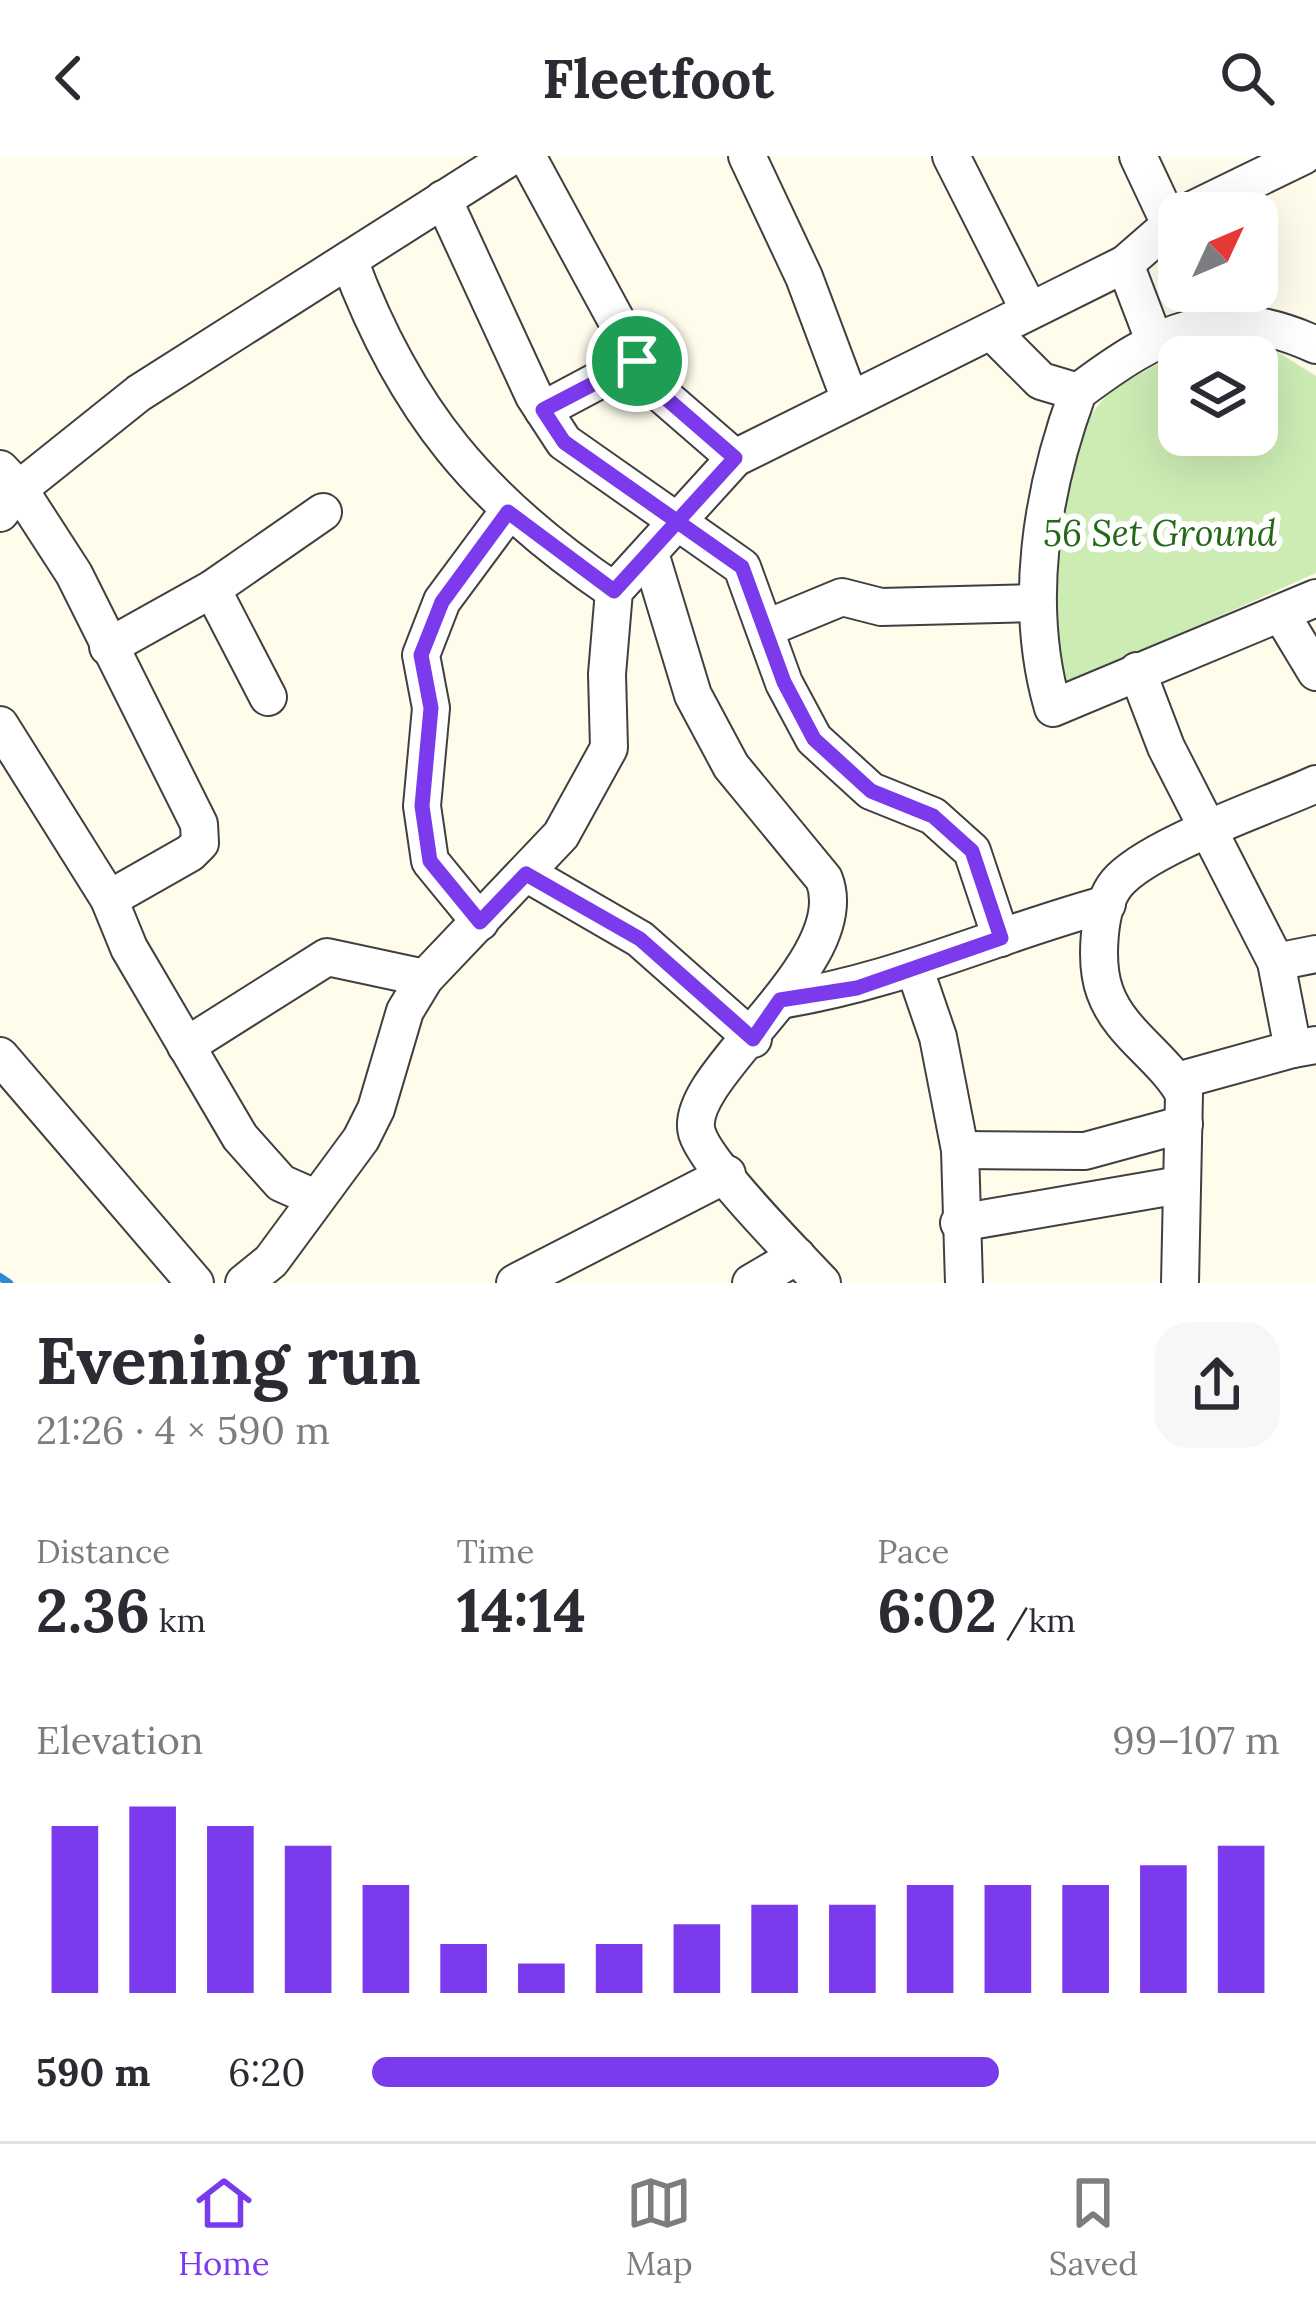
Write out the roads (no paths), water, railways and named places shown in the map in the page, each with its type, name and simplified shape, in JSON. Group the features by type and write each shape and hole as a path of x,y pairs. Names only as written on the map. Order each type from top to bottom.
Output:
{"street":[{"path":"110,899 148,881 200,843 199,824 74,574 6,490 139,393 512,156"},
{"path":"527,156 652,386 735,458"},
{"path":"747,156 804,278 849,397"},
{"path":"951,156 1028,308"},
{"path":"1138,156 1162,192"},
{"path":"1229,192 1303,156"},
{"path":"442,200 543,410 564,442 742,567 784,682 814,739 871,791 933,816 972,851 1001,938"},
{"path":"244,1283 271,1261 362,1138 376,1108 404,1011 425,978 561,836 609,748 607,674 614,591 735,458 849,397 1124,264 1158,234"},
{"path":"349,260 374,328 464,468 508,512 614,591"},
{"path":"1124,264 1154,340"},
{"path":"1316,345 1249,321 1204,324 1154,340 1078,392 1046,511 1036,603 1038,657 1053,708 1316,598"},
{"path":"992,331 1041,381 1078,392"},
{"path":"543,410 637,361"},
{"path":"108,647 212,589 323,512"},
{"path":"480,922 430,861 422,806 431,708 421,655 442,602 508,512"},
{"path":"650,553 693,695 731,766 824,879 831,897 825,925 780,1000 753,1039 705,1090 696,1112 698,1135 810,1270 751,1283"},
{"path":"212,589 268,697"},
{"path":"767,628 842,597 881,607 1036,603"},
{"path":"1281,614 1316,673"},
{"path":"1137,671 1166,747 1276,962 1304,1047 1177,1081"},
{"path":"0,725 110,899 129,948 240,1137 281,1183 315,1198"},
{"path":"1180,1283 1184,1094 1120,1019 1105,992 1099,960 1107,904 1116,884 1160,852 1316,784"},
{"path":"526,874 640,939 753,1039"},
{"path":"780,1000 857,988 1107,904"},
{"path":"1276,962 1316,954"},
{"path":"186,1046 327,957 425,978"},
{"path":"915,970 938,1037 960,1150 964,1283"},
{"path":"0,1056 195,1283"},
{"path":"960,1150 1085,1151 1184,1124"},
{"path":"514,1283 727,1174"},
{"path":"959,1222 1180,1185"}],"waterway":[{"path":"0,1277 9,1283"}],"park label":[{"name":"56 Set Ground","path":"1160,533"}]}
